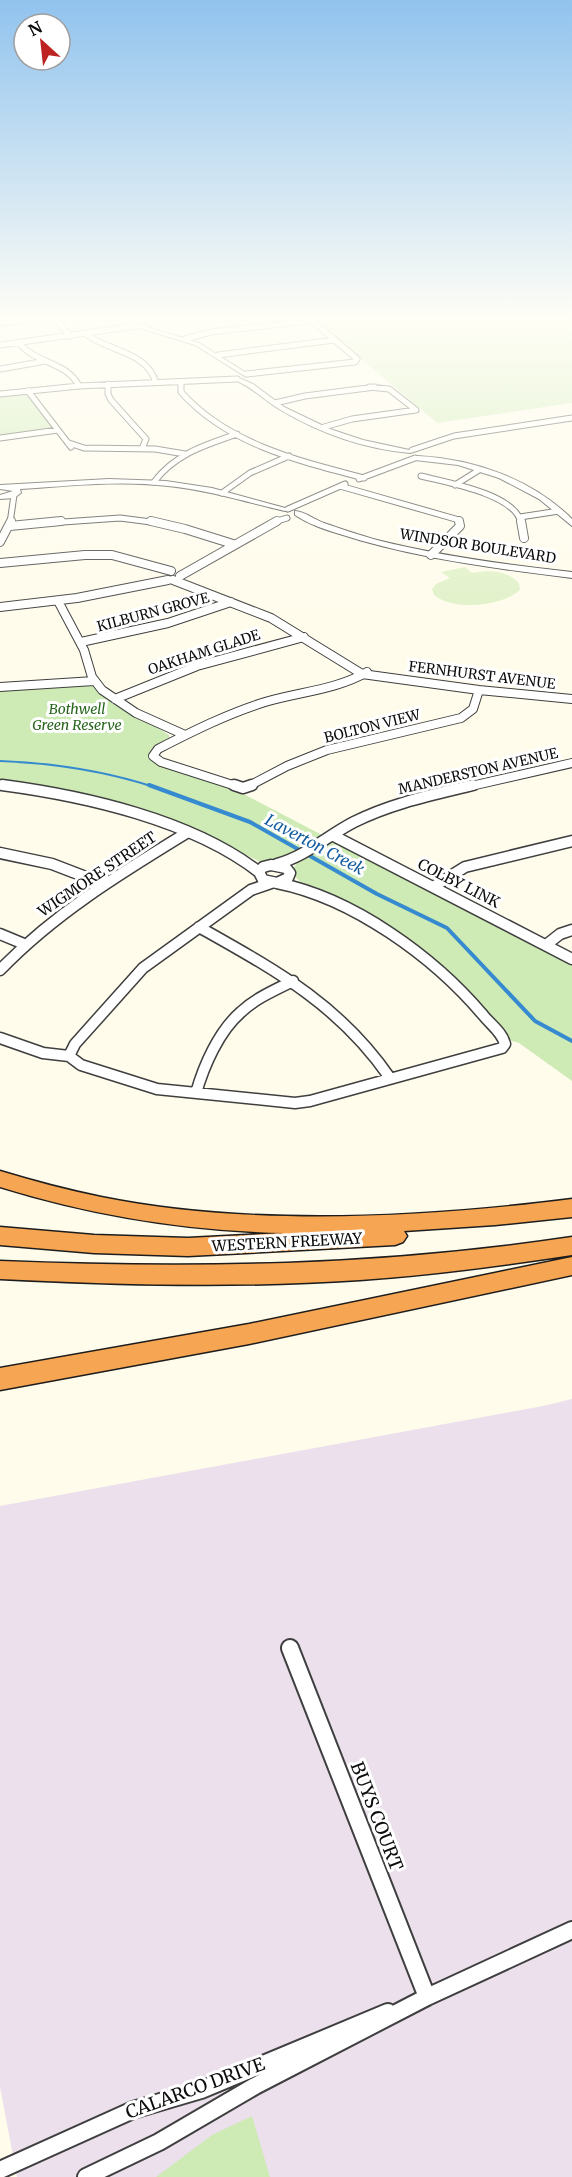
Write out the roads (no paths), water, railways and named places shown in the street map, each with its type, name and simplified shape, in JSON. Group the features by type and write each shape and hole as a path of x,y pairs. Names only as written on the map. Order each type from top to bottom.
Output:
{"highway":[{"path":"0,1179 62,1198 114,1208 181,1218 258,1224 373,1223 536,1213 572,1208"},
{"name":"WESTERN FREEWAY","path":"0,1236 105,1245 188,1247 257,1245 435,1233 572,1214"},
{"name":"WESTERN FREEWAY","path":"0,1270 103,1275 268,1277 506,1257 572,1246"},
{"path":"0,1379 249,1334 572,1266"}],"street":[{"path":"52,422 75,449 142,449 185,454"},
{"path":"130,422 146,439 142,449"},
{"path":"214,422 237,435 290,456 364,478"},
{"path":"311,422 324,428 392,449 479,470 502,478 528,490 559,511 572,524"},
{"path":"324,428 344,422"},
{"path":"299,510 340,486 364,478 454,436 548,422"},
{"path":"0,438 58,429"},
{"path":"154,482 165,468 185,454 237,435"},
{"path":"222,492 250,473 290,456"},
{"path":"455,485 479,470"},
{"path":"421,476 493,498 509,507 520,518 524,538"},
{"path":"0,481 14,490"},
{"name":"WINDSOR BOULEVARD","path":"14,490 109,481 154,482 222,492 369,540 431,555 572,575"},
{"path":"340,486 459,520 460,526 431,555"},
{"path":"0,487 14,490"},
{"path":"13,506 1,497 14,490"},
{"path":"0,542 10,526 14,490"},
{"name":"WINDSOR BOULEVARD","path":"284,513 299,510 311,521"},
{"path":"520,518 559,511"},
{"path":"0,607 58,601 175,578 284,513"},
{"path":"10,526 101,518 140,519 173,524 233,544"},
{"path":"0,563 34,562 106,554 134,558 152,567 172,571"},
{"path":"144,584 160,575 196,565"},
{"path":"152,567 160,575 175,578 271,618 363,673"},
{"path":"172,571 175,578"},
{"path":"58,601 81,642 93,678 115,699 181,737 262,703 346,682 363,673"},
{"name":"KILBURN GROVE","path":"81,642 168,623 231,602"},
{"name":"OAKHAM GLADE","path":"115,699 197,666 304,637"},
{"name":"FERNHURST AVENUE","path":"363,673 479,690 572,699"},
{"path":"0,687 93,678"},
{"name":"BOLTON VIEW","path":"181,737 158,753 158,761 243,788 293,763 327,750 461,718 473,709 479,690"},
{"name":"MANDERSTON AVENUE","path":"274,865 296,859 332,835 369,815 406,801 571,764"},
{"path":"0,785 69,795 118,807 188,832 247,861 274,865 289,873 304,888 374,925 422,958 459,987 502,1035 498,1051 295,1103 157,1089 81,1065 71,1053"},
{"name":"WIGMORE STREET","path":"0,970 24,944 61,912 188,832"},
{"name":"COLBY LINK","path":"332,835 572,959"},
{"path":"433,886 465,867 572,841"},
{"path":"0,853 52,864 104,884"},
{"name":"MANDERSTON AVENUE","path":"289,873 296,859"},
{"path":"247,861 259,874 274,883 304,888"},
{"path":"251,890 263,867 274,865"},
{"path":"0,1038 49,1055 71,1053 81,1046 85,1035 143,968 251,890 285,880 289,873"},
{"path":"199,927 293,981 321,1002 365,1041 390,1078"},
{"path":"546,945 560,934 572,930"},
{"path":"0,934 24,944"},
{"path":"196,1093 201,1076 235,1017 250,1005 293,981"},
{"name":"BUYS COURT","path":"290,1648 427,1998"},
{"name":"CALARCO DRIVE","path":"86,2177 159,2142 255,2086 427,1998 572,1930"},
{"name":"CALARCO DRIVE","path":"0,2170 133,2110 201,2090 353,2025 427,1998"}],"waterway":[{"name":"Laverton Creek","path":"0,761 78,769 116,776 154,787"},
{"name":"Laverton Creek","path":"149,785 250,822 377,894 447,928 535,1021 572,1041"}],"park label":[{"name":"Bothwell Green Reserve","path":"77,718"}]}
